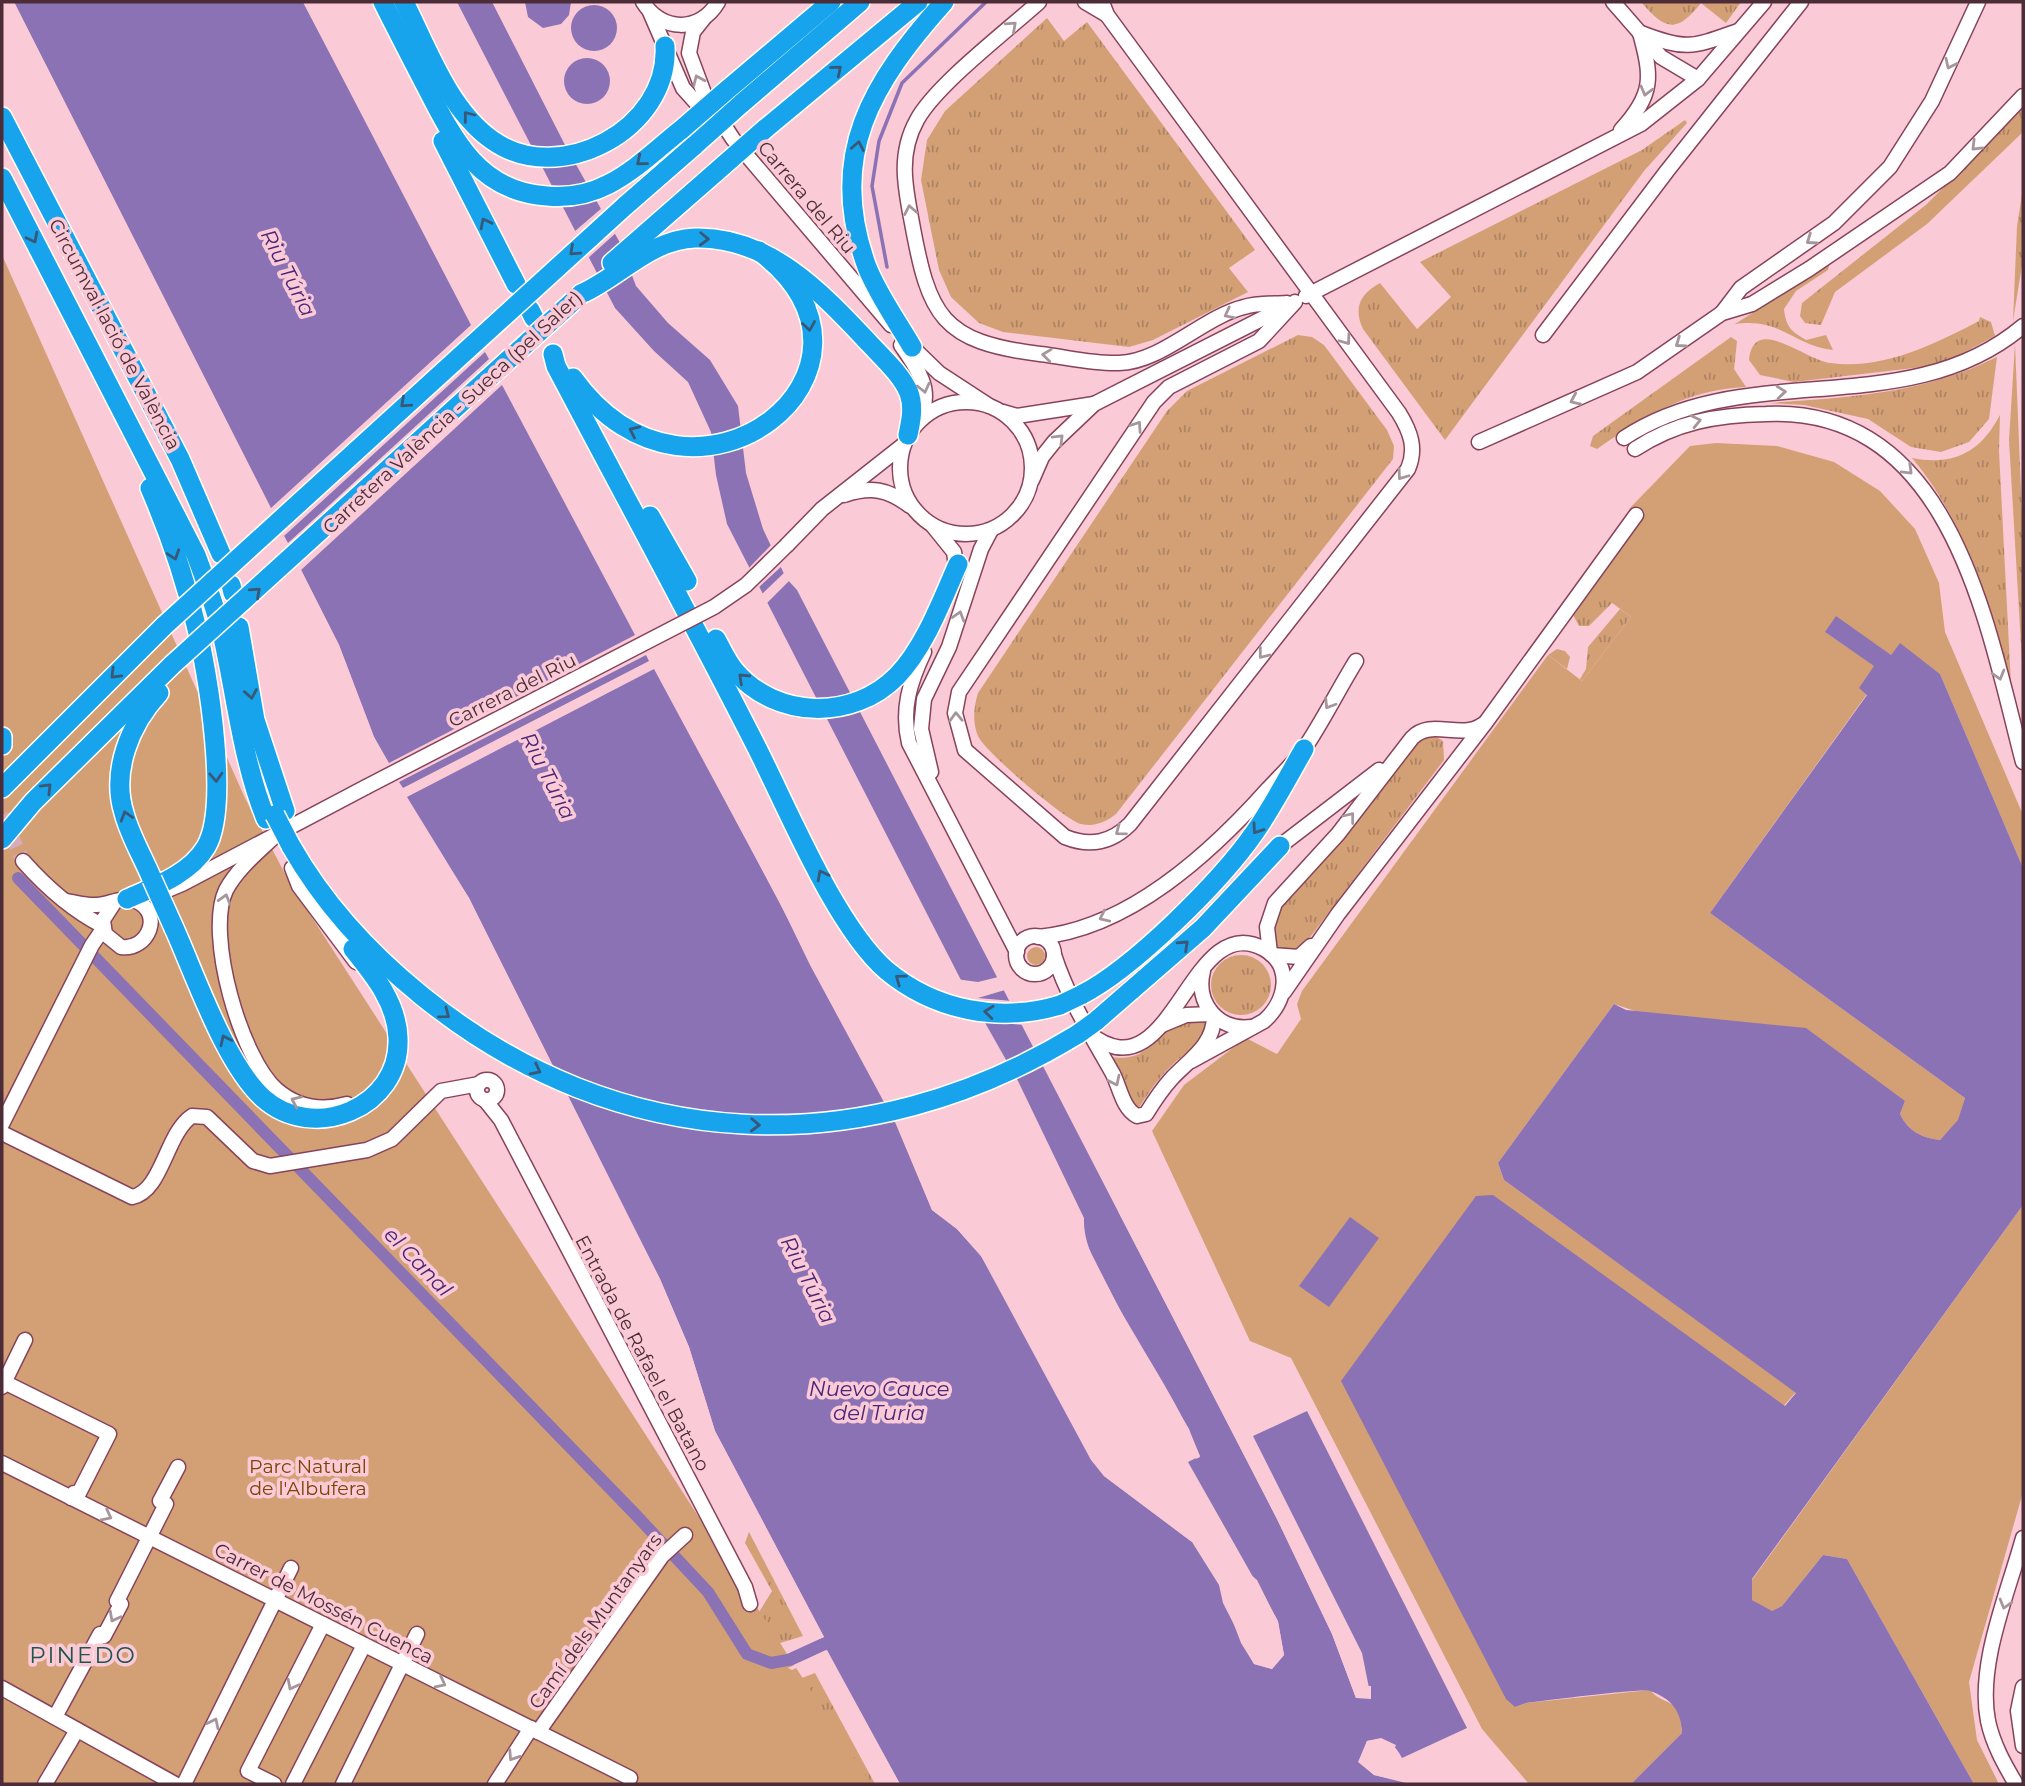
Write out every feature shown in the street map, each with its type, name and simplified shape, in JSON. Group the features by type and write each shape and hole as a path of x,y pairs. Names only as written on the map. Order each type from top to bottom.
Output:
{"highway":[{"path":"372,2 516,284"},
{"path":"383,2 448,129 465,156 482,173 502,185 539,196 563,197 598,189 632,169 831,2"},
{"path":"404,2 446,83 472,123 493,141 522,155 557,158 579,154 616,135 648,105 662,76 664,46"},
{"name":"Carretera València - Sueca (pel Saler)","path":"2,788 164,626 625,206 860,2"},
{"path":"645,244 716,172 918,2"},
{"path":"912,347 868,270 855,231 852,191 857,144 870,102 893,61 944,2"},
{"name":"Circumval·lació de València","path":"2,117 180,459 221,554"},
{"name":"Circumval·lació de València","path":"2,177 196,555 214,603 251,782 282,830"},
{"path":"645,244 695,238 727,241 759,251 782,263 824,297 900,379 911,402 909,435"},
{"name":"Carretera València - Sueca (pel Saler)","path":"2,839 33,802 206,638 582,294 601,285 645,244"},
{"path":"759,251 785,272 793,284 807,314 811,342 808,367 799,391 783,412 754,434 724,444 700,446 651,439 615,421 588,398 550,349 582,417 648,536 841,911 868,951 885,968 917,991 956,1007 984,1012 1022,1013 1070,998 1126,966 1241,851 1266,816 1304,749"},
{"path":"582,417 664,538 735,671 774,700 803,708 838,707 867,698 892,681 911,658 958,564"},
{"path":"126,901 162,883 197,858 206,847 213,830 217,794 209,701 197,626 174,553 136,454 128,421"},
{"path":"174,670 131,732 120,771 123,812 233,1057 248,1081 265,1100 285,1112 305,1119 332,1118 358,1109 382,1087 394,1064 398,1037 394,1014 371,972 292,868 256,720 239,627"},
{"path":"2,737 2,745"},
{"path":"282,830 347,915 415,990 476,1037 545,1075 601,1098 700,1120 774,1126 881,1115 940,1100 995,1079 1044,1055 1088,1030 1203,928 1280,846"}],"street":[{"name":"Carrera del Riu","path":"718,2 691,38 692,64 705,96 733,139"},
{"path":"1039,2 937,94 918,117 907,142 905,183 921,271 940,313 960,333 989,347 1115,363 1141,358 1243,307 1295,302"},
{"path":"1085,2 1104,8 1408,427 1413,449 1408,469 1130,824 1111,838 1100,842 1076,841 1065,837 965,750 954,713 959,692 1154,402 1170,387 1259,341 1295,302"},
{"path":"1613,2 1661,57 1698,79"},
{"path":"933,526 956,534 991,530 1013,515 1028,493 1042,457 1094,404 1612,140 1661,111 1698,79 1764,2"},
{"path":"1544,335 1667,171 1801,2"},
{"path":"1723,313 1741,288 1834,223 1890,167 1932,100 1978,2"},
{"name":"Carrera del Riu","path":"647,7 689,97 733,139 879,312 912,347 939,373 994,408"},
{"path":"647,7 658,19 677,25 704,18"},
{"path":"1640,33 1669,44 1690,47 1739,31"},
{"path":"1612,140 1639,110 1649,83 1648,64 1640,33"},
{"path":"1479,442 1637,372 1723,313 1752,304 1879,224 1950,173 2023,96"},
{"name":"Carrera del Riu","path":"126,901 182,884 714,607 746,585 836,498 909,435 925,406 926,387 879,312"},
{"path":"2023,326 1991,350 1959,366 1921,377 1709,401 1649,423 1629,444 1690,422 1772,413 1824,421 1845,428 1903,464 1938,508 1961,556 1984,622 2023,762"},
{"path":"913,508 901,484 900,458 909,435 925,415 950,403 964,401 1017,416 1094,404"},
{"path":"994,408 1018,427 1026,439 1033,466 1032,480"},
{"path":"836,498 874,489 891,493 913,508 950,544 958,564 954,589 913,674 905,709 909,743 993,904 1023,970 1037,974 1070,998"},
{"path":"1088,1030 1110,1048 1125,1049 1143,1041 1158,1028 1215,953 1234,944 1255,945 1271,954 1293,958 1304,954 1486,722 1636,514"},
{"path":"938,797 922,741 924,699 949,647 981,549 991,530"},
{"path":"1017,952 1021,942 1064,933 1097,920 1173,878 1230,831 1304,749 1356,661"},
{"path":"1284,992 1282,971 1271,954 1267,926 1275,903 1338,834 1416,734 1426,729 1470,731 1486,722"},
{"path":"1440,730 1454,747 1451,767"},
{"path":"1280,846 1365,782 1405,746"},
{"path":"282,830 241,868 226,891 219,924 220,955 247,1041 267,1080 284,1096 303,1105 339,1106 362,1096 381,1076 391,1050 391,1028 379,994 299,886 292,868"},
{"path":"23,861 40,881 103,928 115,945"},
{"name":"Carrera del Riu","path":"151,920 182,884"},
{"path":"65,901 93,905 126,901 146,909 151,920 148,935 143,941 132,947 115,945 96,949"},
{"path":"2,1124 84,966 96,949 105,913 126,901"},
{"path":"993,904 1035,937 1051,945 1070,998 1128,1109 1137,1116 1146,1114 1166,1084 1207,1042 1213,1015 1200,989 1203,970"},
{"path":"1191,1061 1274,1012 1284,992 1338,914"},
{"path":"1037,974 1051,966 1054,955"},
{"path":"1158,1028 1186,1014 1213,1015 1235,1027 1254,1026"},
{"name":"Entrada de Rafael el Batano","path":"2,1133 132,1197 146,1191 180,1127 192,1116 207,1117 253,1161 276,1165 367,1150 392,1139 441,1091 455,1088 484,1094 501,1120 745,1587 750,1604"},
{"path":"25,1340 3,1385 109,1434 79,1493 74,1493 71,1498"},
{"path":"55,1717 100,1634 104,1636 121,1604 117,1601 166,1504 160,1501 178,1467"},
{"name":"Carrer de Mossén Cuenca","path":"3,1468 71,1498 630,1778"},
{"name":"Camí dels Muntanyars","path":"495,1784 662,1556 681,1538"},
{"path":"2016,1784 1994,1742 1985,1694 1987,1669 2023,1538"},
{"path":"184,1784 291,1568"},
{"path":"274,1784 248,1771 323,1624"},
{"path":"343,1784 417,1634"},
{"path":"293,1784 364,1645"},
{"path":"2023,1687 2018,1711 2023,1746"},
{"path":"2,1688 175,1784"},
{"path":"45,1784 77,1730"}],"green space":[{"path":"1641,2 1741,2 1726,23 1701,3 1685,20 1671,25 1658,19"},
{"path":"1047,18 1064,41 1087,22 1255,250 1229,268 1248,292 1153,340 1129,347 1003,332 979,323 951,297 939,270 921,180 927,140 945,111"},
{"path":"2023,106 2023,132 1927,224 1835,292 1821,325 1805,323 1800,316 1802,303 1927,204"},
{"path":"1685,120 1687,123 1644,171 1445,440 1363,329 1359,308 1363,297 1380,283 1417,329 1451,297 1420,262 1642,150"},
{"path":"2023,188 2023,259 2013,321 2017,226"},
{"name":"Parc Natural de l'Albufera","path":"2,255 245,798 291,885 871,1784 2,1784"},
{"path":"1829,266 1828,270 1796,291 1784,309 1786,320 1793,331 1806,340 1826,335 1833,350 1808,343 1776,328 1751,323 1735,324"},
{"path":"1980,317 1991,322 1995,336 1952,359 1931,366 1794,382 1760,375 1749,360 1753,347 1760,340 1770,340 1831,363 1870,363 1927,346 1979,321"},
{"path":"1298,335 1312,337 1324,345 1387,430 1394,446 1393,459 1116,814 1091,825 1072,820 1009,769 983,744 974,720 978,693 1167,411 1187,391"},
{"path":"1731,337 1737,341 1734,369 1746,387 1685,399 1649,416 1597,449 1590,446 1593,436"},
{"path":"2015,344 2023,539 2023,679 2009,440"},
{"path":"1997,357 1989,419 1969,442 1941,452 1911,447 1868,419 1804,405 1769,403 1886,392 1941,379"},
{"path":"2000,415 1999,451 2011,685 1974,566 1947,510 1912,458 1940,460 1964,454 1984,439"},
{"path":"1716,443 1777,446 1834,462 1880,491 1915,529 1939,583 1945,632 2023,815 2023,868 1940,674 1900,644 1891,655 1825,632 1875,666 1867,694 1710,913 1965,1098 1959,1120 1940,1140 1927,1137 1916,1133 1903,1120 1900,1114 1905,1101 1614,1004 1498,1163 1504,1180 1796,1392 1515,1707 1526,1703 1650,1690 1675,1707 1681,1721 1682,1733 1631,1784 1529,1784 1482,1729 1291,1358 1250,1341 1152,1131 1184,1085 1246,1038 1277,1054 1301,1019 1297,1004 1302,991 1548,655 1582,681 1631,617 1591,587 1640,518 1629,509 1690,446"},
{"path":"1641,518 1612,603 1589,626 1579,626 1572,613"},
{"path":"1620,609 1631,617 1582,681 1580,679 1586,669 1588,647"},
{"path":"1557,649 1565,651 1570,657 1567,669 1548,655"},
{"path":"1435,736 1443,741 1444,760 1305,944 1299,950 1282,952 1277,948 1273,918 1278,906 1421,737"},
{"path":"1036,947 1042,950 1045,956 1042,962 1036,965 1030,962 1027,956 1030,950"},
{"path":"1235,955 1247,955 1266,968 1271,985 1269,997 1258,1010 1247,1015 1235,1015 1216,1002 1211,991 1211,979 1224,960"},
{"path":"1205,1021 1203,1036 1199,1042 1175,1062 1140,1106 1135,1108 1109,1057 1124,1058 1143,1051 1160,1033 1176,1022"},
{"path":"2023,1205 2023,1492 1969,1682 1977,1740 1999,1784 1974,1784 1847,1559 1823,1555 1782,1606 1771,1612 1752,1600 1752,1580"},
{"path":"749,1532 803,1636 777,1644 756,1617 772,1591 745,1543"},
{"path":"815,1673 875,1784 845,1784 783,1685"}],"water":[{"name":"Nuevo Cauce del Turia","path":"14,2 303,2 896,1123 932,1210 957,1229 981,1256 1091,1460 1104,1476 1192,1542 1219,1585 1223,1603 1254,1664 1272,1669 1284,1655 1278,1621 1188,1462 1200,1456 1191,1434 1096,1263 1088,1246 1084,1218 1018,1081 962,982 727,524 716,475 711,432 688,382 654,351 615,308 457,2 492,2 565,145 619,241 636,286 668,323 710,360 738,406 746,473 763,529 786,578 797,590 1277,1519 1332,1634 1356,1698 1371,1698 1362,1653 1253,1436 1307,1411 1467,1728 1402,1758 1388,1742 1367,1741 1359,1762 1374,1775 1410,1784 900,1784 827,1650 791,1666 787,1654 824,1637 715,1431 689,1347 660,1279 469,898 422,825 374,737 339,645"},
{"path":"525,2 571,2 569,15 561,24 543,28 528,17"},
{"path":"594,5 603,6 610,12 616,19 616,37 610,44 603,50 594,51 585,50 578,44 572,37 571,28 572,19 578,12 585,6"},
{"path":"587,58 596,59 603,65 609,72 609,90 603,97 596,103 587,104 578,103 571,97 565,90 564,81 565,72 571,65 578,59"},
{"path":"1836,616 1891,655 1900,643 1940,674 2023,868 2023,1205 1752,1579 1752,1600 1772,1611 1782,1606 1823,1555 1847,1559 1974,1784 1631,1784 1682,1733 1677,1711 1669,1701 1650,1691 1591,1695 1526,1703 1515,1707 1506,1699 1341,1381 1476,1196 1493,1195 1785,1406 1796,1393 1504,1180 1498,1163 1614,1004 1626,1010 1806,1028 1905,1101 1900,1114 1916,1133 1940,1140 1958,1120 1965,1098 1710,913 1867,695 1859,688 1874,666 1825,632"},
{"path":"1350,1217 1379,1238 1329,1307 1299,1286"}],"pier":[{"path":"11,2 14,2 271,508 471,325 303,2 307,2 899,1122 935,1208 960,1227 983,1254 1005,1294 981,1256 957,1229 932,1210 895,1122 804,1134 724,1132 650,1121 565,1094 660,1279 689,1347 715,1431 824,1637 783,1654 819,1636 711,1432 686,1348 657,1281 466,900 419,827 371,739 336,647","holes":["485,352 489,359 288,543 284,536","502,385 635,635 389,763 374,737 339,645 301,570","646,655 649,661 403,788 399,782","654,669 885,1104 799,1116 743,1115 677,1108 606,1089 552,1068 469,898 407,797"]},
{"path":"603,207 617,232 587,259 574,232"},
{"path":"773,543 783,565 758,588 748,569"},
{"path":"786,571 791,579 766,604 761,595"},
{"path":"998,977 1005,990 978,998 1012,1001 1024,1025 981,1021 956,979 978,982"},
{"path":"1118,1211 1126,1217 1219,1397 1222,1412 1233,1425 1280,1517 1335,1633 1359,1695 1367,1695 1367,1686 1371,1686 1371,1699 1356,1698 1332,1634 1277,1519"},
{"path":"1084,1239 1123,1316 1189,1429 1200,1457 1196,1459 1194,1456 1186,1430 1120,1318 1083,1246"},
{"path":"1032,1342 1094,1458 1107,1474 1191,1536 1192,1542 1104,1476 1091,1459"},
{"path":"1250,1574 1257,1580 1278,1622 1284,1655 1272,1669 1254,1664 1241,1643 1219,1585 1244,1642 1257,1661 1271,1665 1280,1654 1275,1623 1254,1582 1247,1576"},
{"path":"826,1650 900,1784 896,1784 825,1654 792,1670 788,1668"},
{"path":"1381,1738 1396,1745 1394,1750 1381,1742 1369,1744 1363,1761 1375,1771 1414,1784 1374,1775 1358,1762 1367,1741"}],"waterway":[{"path":"887,267 872,186 879,141 902,83 986,2"},
{"name":"el Canal","path":"18,878 634,1513 708,1592 747,1654 771,1663 788,1660"}],"tunnel":[{"path":"2,815 23,861"}],"district":[{"name":"PINEDO","path":"83,1655"}],"water label":[{"name":"Riu Túria","path":"288,273"},
{"name":"Riu Túria","path":"548,776"},
{"name":"Riu Túria","path":"808,1280"}]}
